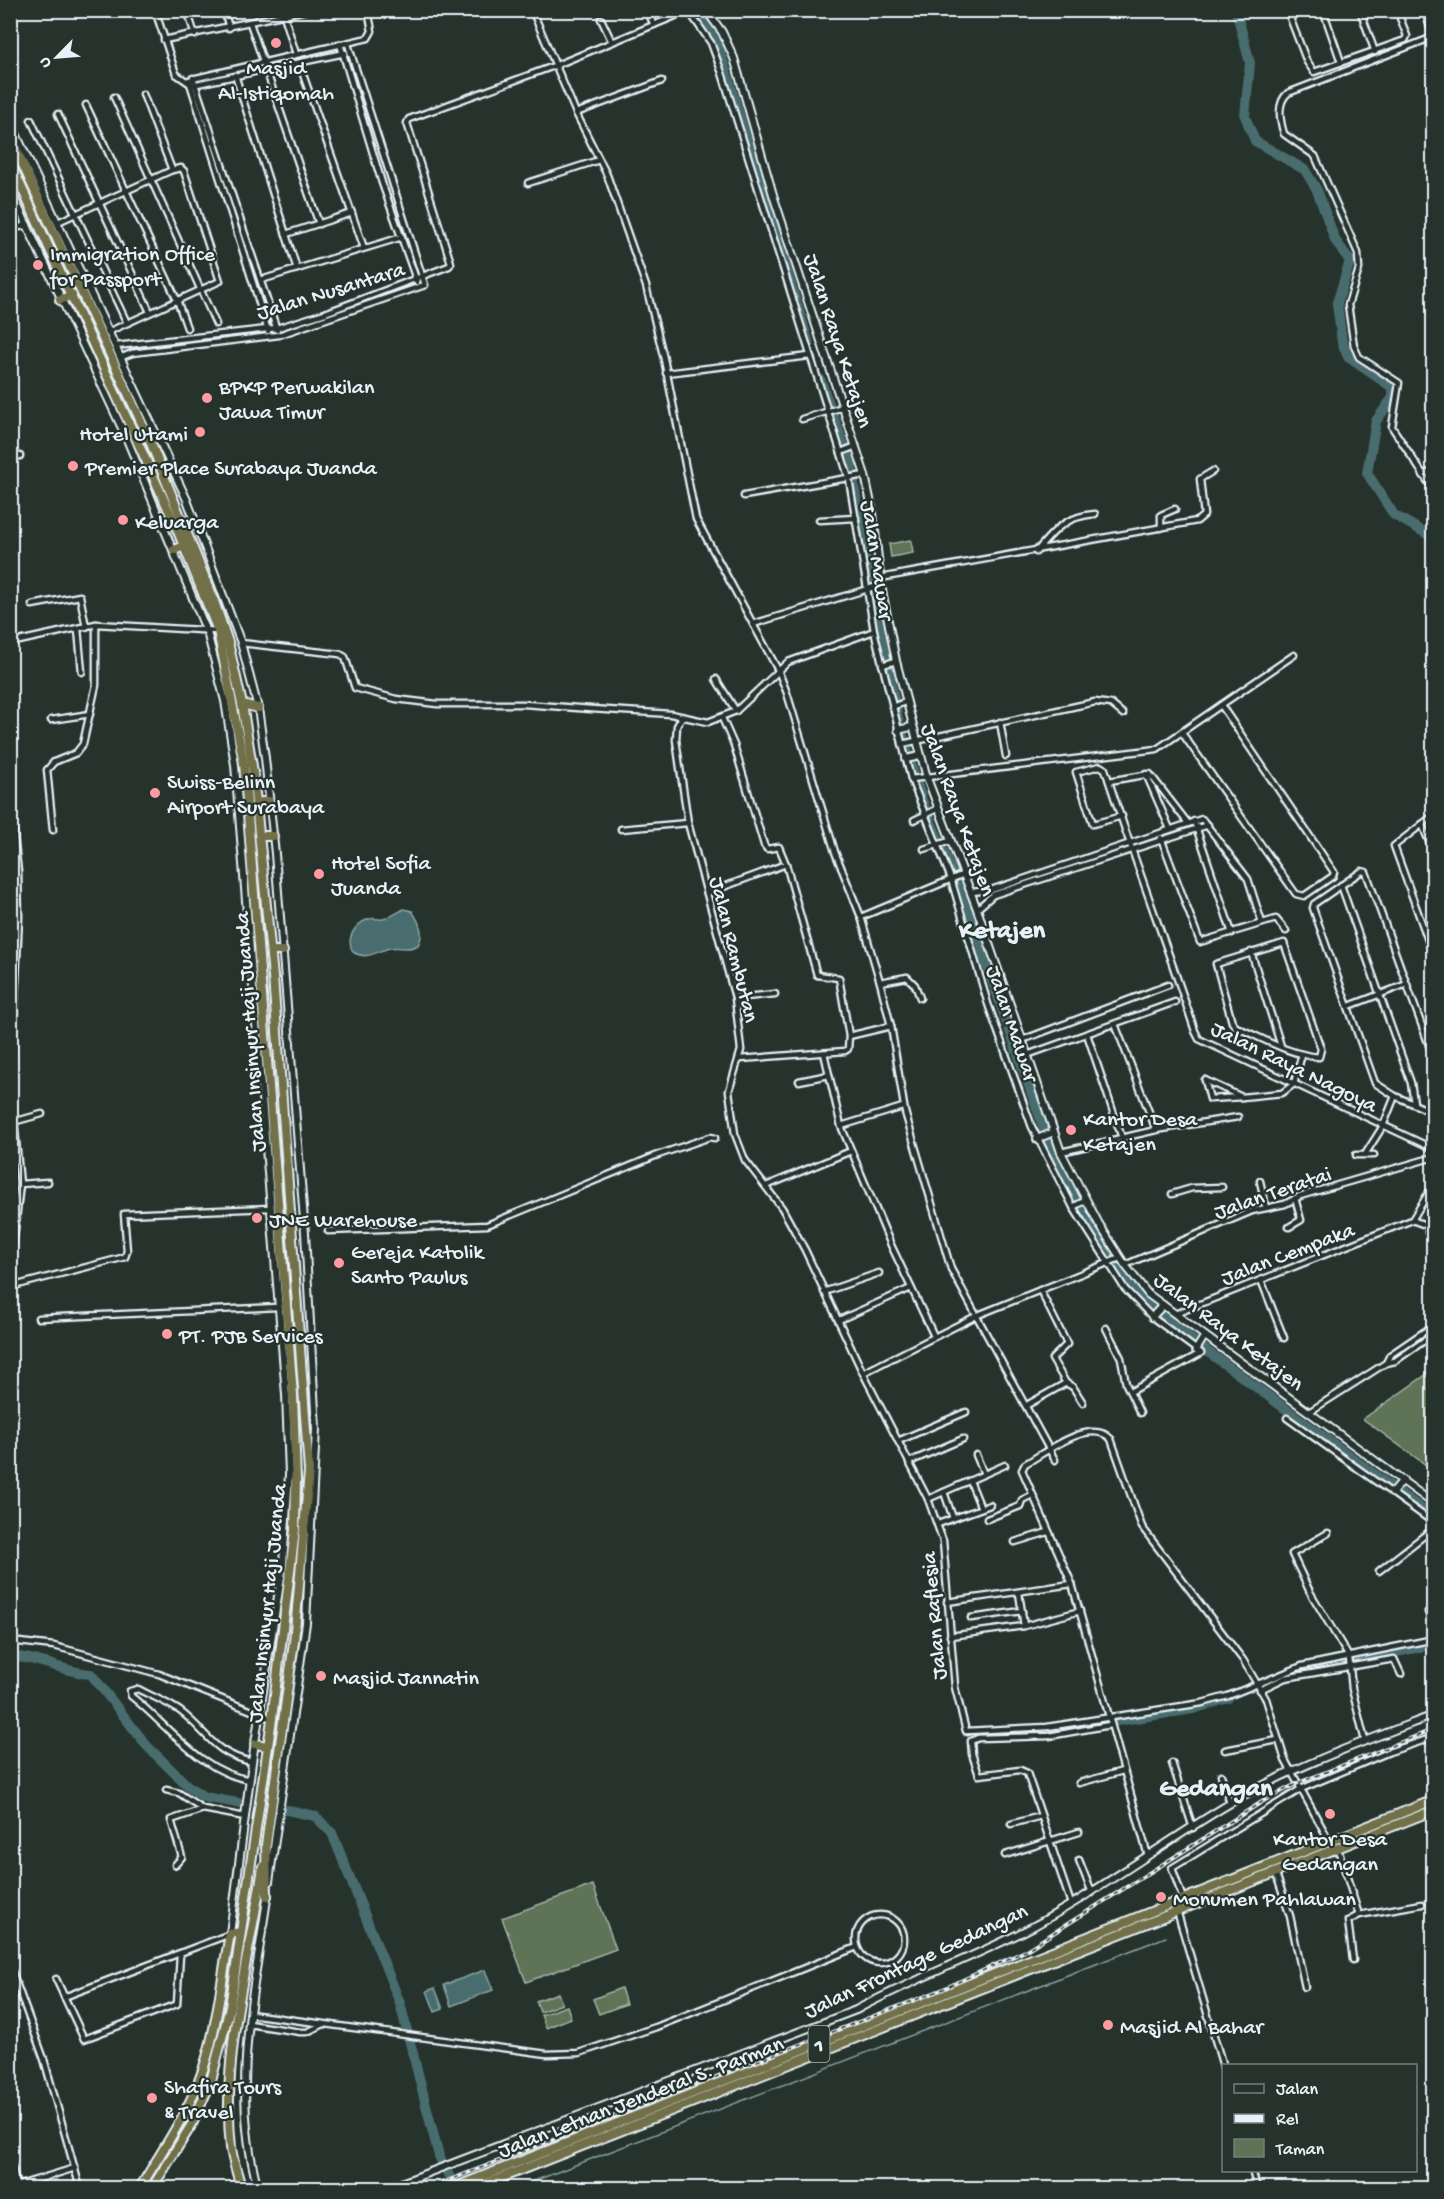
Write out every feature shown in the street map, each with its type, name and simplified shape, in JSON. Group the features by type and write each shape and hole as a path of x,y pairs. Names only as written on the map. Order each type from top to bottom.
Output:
{"highway":[{"name":"Jalan Insinyur Haji Juanda","path":"10,137 66,249 96,338 228,642 242,704 260,836 271,951 308,1459 294,1642 275,1790 273,1824 266,1845 267,1896"},
{"name":"Jalan Insinyur Haji Juanda","path":"10,162 72,295 126,390 150,441 186,528 211,602 218,632 244,764 290,1395 295,1530 272,1719 241,1932 221,2044 211,2081 192,2124 152,2188"},
{"path":"60,300 72,295"},
{"path":"126,390 135,385"},
{"path":"150,441 159,436"},
{"path":"186,528 196,524"},
{"path":"174,550 185,546"},
{"path":"242,704 258,708"},
{"path":"235,765 244,764"},
{"path":"256,802 269,801"},
{"path":"260,836 273,836"},
{"path":"271,951 283,951"},
{"path":"278,1035 288,1034"},
{"path":"281,1641 294,1642"},
{"path":"255,1744 268,1746"},
{"name":"1","path":"1175,1904 1434,1800"},
{"name":"1","path":"1179,1912 1434,1810"},
{"path":"241,2188 231,2151 229,2085 235,2030 266,1845"},
{"name":"Jalan Letnan Jenderal S. Parman","path":"453,2188 1175,1904"},
{"name":"Jalan Letnan Jenderal S. Parman","path":"475,2188 1179,1912"},
{"path":"238,1944 229,1938 241,1932"},
{"name":"Jalan Insinyur Haji Juanda","path":"140,2188 189,2106 207,2059 222,1989 229,1938"}],"street":[{"path":"155,10 176,74 191,82 299,63 350,51"},
{"path":"187,10 195,35"},
{"path":"224,10 229,28"},
{"path":"263,10 266,19"},
{"path":"191,82 264,60 368,38 372,34 368,10"},
{"path":"532,10 554,66 621,211 646,286 696,519 778,670 835,852 861,917 891,1026 903,1107 951,1269 1055,1460"},
{"path":"648,10 654,25"},
{"name":"Jalan Raya Ketajen","path":"706,10 731,50 774,198 840,408 848,450 862,475 875,530 879,583 893,662 909,727 908,742 924,778 931,812 949,842 971,892 1052,1133 1084,1201 1114,1260 1125,1265 1142,1288 1161,1307 1174,1314 1200,1346 1309,1412 1434,1504"},
{"path":"1287,10 1311,69 1319,71 1405,40 1407,36 1397,10"},
{"path":"1323,10 1341,62"},
{"path":"1360,10 1375,52"},
{"path":"1425,10 1432,29 1432,35 1428,39 1288,93 1282,98 1280,108 1284,134 1315,156 1358,253 1359,269 1348,305 1354,346 1359,357 1399,383 1392,427 1434,491"},
{"path":"164,40 302,11"},
{"path":"348,44 390,180 424,278 451,263 407,123 409,119 554,66 688,11"},
{"name":"Jalan Mawar","path":"688,11 714,50 810,356 829,412 848,450 850,479 874,632 899,730 908,742 913,757 912,779 931,812 939,846 952,879 988,1004 1038,1138 1074,1206 1114,1260 1125,1289 1153,1316 1200,1346"},
{"path":"284,15 296,54"},
{"path":"602,19 612,42"},
{"path":"250,23 319,224"},
{"path":"340,45 382,183 419,288"},
{"path":"299,63 364,248"},
{"path":"235,75 297,269"},
{"path":"576,114 662,81"},
{"path":"191,82 279,335"},
{"path":"191,82 236,235 270,337"},
{"path":"143,94 172,170"},
{"path":"114,97 216,324"},
{"path":"86,105 177,300 187,328"},
{"path":"58,114 150,312"},
{"path":"31,120 127,323"},
{"name":"Jalan Insinyur Haji Juanda","path":"10,121 54,223"},
{"path":"528,183 599,160"},
{"path":"54,223 101,204 172,170 183,168 220,278 219,282 110,331"},
{"path":"382,183 390,180"},
{"name":"Jalan Insinyur Haji Juanda","path":"10,189 126,437 207,632 225,701 235,765 278,1307 290,1395 285,1544 252,1762 229,1938"},
{"path":"286,234 352,213"},
{"path":"10,229 28,225"},
{"path":"236,235 245,232"},
{"path":"261,280 410,234"},
{"name":"Jalan Insinyur Haji Juanda","path":"66,249 110,331 159,436 196,524 241,643 258,708 273,836 308,1279 316,1429 313,1533 304,1644 282,1795 273,1824 267,1896 249,2024 244,2122 258,2188"},
{"name":"Jalan Nusantara","path":"116,346 277,328 424,278 425,285 419,288 279,335 132,353 122,357"},
{"path":"797,311 808,306"},
{"path":"666,373 810,356"},
{"path":"802,419 840,408"},
{"path":"10,458 20,456"},
{"path":"1423,475 1434,470"},
{"path":"753,624 879,583 1202,518 1200,479 1213,471"},
{"path":"744,496 850,479 862,475"},
{"path":"1161,528 1161,515 1175,509"},
{"path":"1036,552 1059,525 1075,517 1095,514"},
{"path":"819,520 856,518"},
{"path":"32,605 80,596 86,627"},
{"path":"53,830 48,767 80,749 96,685 96,624"},
{"path":"10,643 35,635 96,624 218,632"},
{"path":"78,629 82,672"},
{"path":"241,643 342,655 360,691 437,704 524,704 682,717 708,722 736,711 778,670 798,657 874,632"},
{"path":"912,779 1157,748 1294,655"},
{"path":"883,665 893,662"},
{"path":"716,680 736,711"},
{"path":"908,742 1098,701 1111,704 1123,714"},
{"path":"893,706 903,703"},
{"path":"1182,732 1296,894 1304,896 1333,876 1334,872 1221,705"},
{"path":"51,720 90,714"},
{"name":"Jalan Rambutan","path":"682,717 676,740 688,824 735,998 740,1059 730,1086 732,1122 744,1160 766,1186 792,1227 863,1372"},
{"path":"722,718 734,745 764,845 767,849 779,848 786,864 818,975 839,978 849,1036 847,1050 740,1059"},
{"path":"1000,722 1006,756"},
{"path":"899,730 909,727"},
{"path":"1122,816 1093,824 1076,773 1102,766 1109,781 1146,774 1153,777 1187,822"},
{"path":"1146,774 1170,829"},
{"name":"Jalan Raya Nagoya","path":"1109,781 1198,1038 1434,1149"},
{"path":"10,800 18,872 19,938 13,979 11,1110 20,1184 10,1274"},
{"path":"914,820 931,812"},
{"path":"1434,815 1396,843 1394,848 1434,957"},
{"path":"1133,845 1159,832 1202,819 1248,879 1262,923"},
{"path":"1194,821 1232,933"},
{"path":"621,829 688,824"},
{"path":"1422,824 1434,854"},
{"path":"971,892 992,893 1133,845 1208,825"},
{"path":"1159,832 1200,942 1278,919 1286,931"},
{"path":"924,849 949,842"},
{"path":"707,893 786,864"},
{"path":"1434,1059 1366,872 1359,873 1313,906 1377,1085 1395,1096 1434,1113"},
{"path":"861,917 963,875"},
{"path":"1341,885 1411,1083 1414,1103"},
{"path":"977,909 992,893"},
{"path":"10,938 19,938"},
{"path":"1285,944 1321,1052 1318,1057 1281,1046 1236,1027 1232,1022 1215,964 1251,952 1285,944"},
{"path":"1251,952 1281,1046"},
{"path":"880,982 907,977 915,985 921,998"},
{"path":"1349,1006 1407,984"},
{"path":"1022,1040 1168,985"},
{"path":"735,998 775,994"},
{"path":"1027,1055 1174,1002"},
{"path":"1115,1024 1155,1130"},
{"path":"849,1036 891,1026"},
{"path":"1087,1034 1122,1138"},
{"path":"824,1053 841,1126 934,1336"},
{"path":"1242,1097 1204,1080 1210,1099 1242,1097 1282,1093 1294,1084 1302,1054"},
{"path":"799,1081 829,1075"},
{"path":"1366,1153 1383,1126 1395,1096"},
{"path":"841,1126 903,1107"},
{"path":"13,1122 42,1114"},
{"path":"1061,1152 1155,1130 1238,1117"},
{"path":"1038,1138 1052,1133"},
{"path":"328,1231 487,1225 655,1156 715,1138"},
{"path":"766,1186 851,1151"},
{"path":"1356,1155 1366,1153 1374,1155"},
{"name":"Jalan Teratai","path":"1125,1265 1266,1208 1434,1157"},
{"path":"1260,1181 1266,1208"},
{"path":"20,1184 48,1182"},
{"path":"1428,1226 1412,1220 1434,1184"},
{"path":"1172,1194 1192,1188 1222,1186"},
{"path":"1290,1227 1301,1220 1295,1198"},
{"path":"1074,1206 1084,1201"},
{"path":"10,1287 125,1257 127,1251 124,1214 270,1208"},
{"path":"1434,1213 1428,1226 1434,1244"},
{"name":"Jalan Cempaka","path":"1174,1314 1412,1220"},
{"path":"10,1223 17,1223"},
{"path":"863,1372 978,1315 1114,1260"},
{"path":"824,1292 879,1273"},
{"path":"1261,1280 1284,1338"},
{"path":"839,1320 911,1288"},
{"path":"1040,1290 1066,1344 1052,1357 1066,1383 1071,1384 1083,1403"},
{"path":"38,1318 278,1307"},
{"path":"1153,1316 1161,1307"},
{"path":"1386,1363 1389,1356 1434,1325"},
{"path":"1106,1328 1121,1358 1130,1392 1140,1413"},
{"path":"1309,1412 1386,1363 1395,1361 1434,1334"},
{"path":"1130,1392 1200,1346"},
{"name":"Jalan Raflesia","path":"863,1372 938,1524 944,1552 958,1708 966,1731 1048,1732 1109,1722"},
{"path":"1027,1405 1066,1383"},
{"path":"898,1441 966,1412"},
{"path":"1287,1418 1434,1523"},
{"path":"1148,1857 1072,1584 1022,1472 1023,1466 1084,1433 1098,1432 1108,1437 1142,1527 1243,1660 1273,1719 1278,1740 1292,1773 1330,1842"},
{"path":"909,1462 963,1439"},
{"path":"976,1455 984,1474"},
{"path":"928,1500 1005,1465"},
{"path":"970,1481 981,1508"},
{"path":"1393,1492 1402,1481"},
{"path":"944,1492 953,1518"},
{"path":"987,1519 1020,1506 1021,1500 1032,1495"},
{"path":"938,1524 990,1505"},
{"path":"1379,1570 1434,1528"},
{"path":"1015,1542 1048,1532"},
{"path":"1328,1533 1292,1554 1310,1592 1350,1662 1352,1689 1365,1741"},
{"path":"947,1602 1072,1584"},
{"path":"1019,1593 1024,1626"},
{"path":"1434,1607 1428,1612 1434,1627"},
{"path":"971,1618 1022,1611"},
{"path":"950,1636 1024,1626 1080,1611"},
{"path":"1071,1904 1025,1771 979,1775 970,1745 971,1741 978,1738 1048,1732 1109,1722 1220,1699 1285,1678 1434,1639"},
{"path":"10,1641 54,1646 159,1674 272,1719"},
{"path":"294,1642 304,1644"},
{"path":"1258,1686 1296,1668 1350,1662 1394,1659 1401,1674"},
{"path":"250,1780 221,1772 204,1761 131,1696 130,1690 138,1689 178,1710 213,1745 232,1756 252,1762"},
{"name":"Jalan Frontage Gedangan","path":"388,2188 856,2010 905,1984 1031,1927 1092,1893 1230,1803 1365,1741 1434,1715"},
{"path":"1184,1900 1172,1868 1301,1789 1389,1752 1434,1737"},
{"path":"1225,1750 1278,1740"},
{"path":"1172,1763 1193,1828"},
{"path":"1079,1783 1123,1771"},
{"path":"1221,1775 1230,1803"},
{"path":"166,1790 179,1793 203,1809 245,1816"},
{"path":"175,1864 182,1857 171,1820 203,1809"},
{"path":"1011,1824 1041,1816"},
{"path":"1005,1855 1079,1832"},
{"path":"1338,1849 1359,1915"},
{"path":"1079,1860 1092,1893"},
{"path":"1276,1874 1290,1916 1305,1988"},
{"path":"1175,1904 1222,2064"},
{"path":"1353,1960 1348,1921 1359,1915 1422,1904"},
{"path":"875,1915 893,1918 904,1932 902,1950 888,1962 870,1961 857,1947 856,1938 860,1925 875,1915"},
{"path":"64,1997 220,1939 229,1938"},
{"path":"250,2014 547,2054 579,2053 656,2027 857,1947"},
{"path":"56,1979 81,2038 85,2039 177,2004 180,1955"},
{"path":"10,1966 44,2059 80,2188"},
{"path":"249,2024 300,2032 307,2032 322,2025"},
{"path":"10,2158 17,2187"},
{"path":"10,2188 75,2168"},
{"path":"1253,2172 1257,2188"}],"green space":[{"path":"911,540 913,553 891,557 889,544"},
{"path":"1433,1370 1433,1470 1363,1419"},
{"path":"593,1885 616,1949 526,1982 502,1918"},
{"path":"621,1988 626,2004 599,2014 593,1999"},
{"path":"558,1993 562,2004 540,2012 536,2001"},
{"path":"567,2006 571,2018 546,2028 541,2015"}],"water":[{"path":"404,909 412,911 419,923 421,936 418,945 411,948 390,948 363,956 353,952 351,937 359,924 371,918 386,918"},
{"path":"485,1970 493,1990 451,2006 444,1985"},
{"path":"435,1988 443,2009 435,2012 427,1991"}],"waterway":[{"path":"697,10 719,48 809,344"},
{"path":"1236,10 1250,63 1245,116 1255,141 1305,170 1317,190 1335,240 1350,261 1337,303 1342,342 1348,357 1392,387 1394,396 1376,421 1367,473 1394,515 1434,538"},
{"path":"820,379 851,465 865,555 899,723 923,803 964,900 1053,1154 1077,1198 1134,1288 1192,1340 1434,1518"},
{"path":"1278,1677 1434,1644"},
{"path":"10,1657 30,1659 91,1674 147,1746 189,1787 204,1797 238,1803"},
{"path":"1034,1734 1193,1709 1228,1698"},
{"path":"287,1810 315,1816 332,1833 400,2003 439,2156 455,2188"},
{"path":"516,2188 1166,1937"}],"railway":[{"path":"429,2188 941,1990 1023,1952 1265,1800 1298,1783 1434,1729"}],"place":[{"name":"Masjid Al-Istiqomah","path":"276,43"},
{"name":"Immigration Office for Passport","path":"38,265"},
{"name":"BPKP Perwakilan Jawa Timur","path":"207,398"},
{"name":"Hotel Utami","path":"200,432"},
{"name":"Premier Place Surabaya Juanda","path":"73,466"},
{"name":"Keluarga","path":"123,520"},
{"name":"Swiss-Belinn Airport Surabaya","path":"155,793"},
{"name":"Hotel Sofia Juanda","path":"319,874"},
{"name":"Kantor Desa Ketajen","path":"1071,1130"},
{"name":"JNE Warehouse","path":"257,1218"},
{"name":"Gereja Katolik Santo Paulus","path":"339,1263"},
{"name":"PT. PJB Services","path":"167,1334"},
{"name":"Masjid Jannatin","path":"321,1676"},
{"name":"Kantor Desa Gedangan","path":"1330,1814"},
{"name":"Monumen Pahlawan","path":"1161,1897"},
{"name":"Masjid Al Bahar","path":"1108,2025"},
{"name":"Shafira Tours & Travel","path":"152,2098"}],"district":[{"name":"Ketajen","path":"1002,928"},
{"name":"Gedangan","path":"1216,1786"}]}
